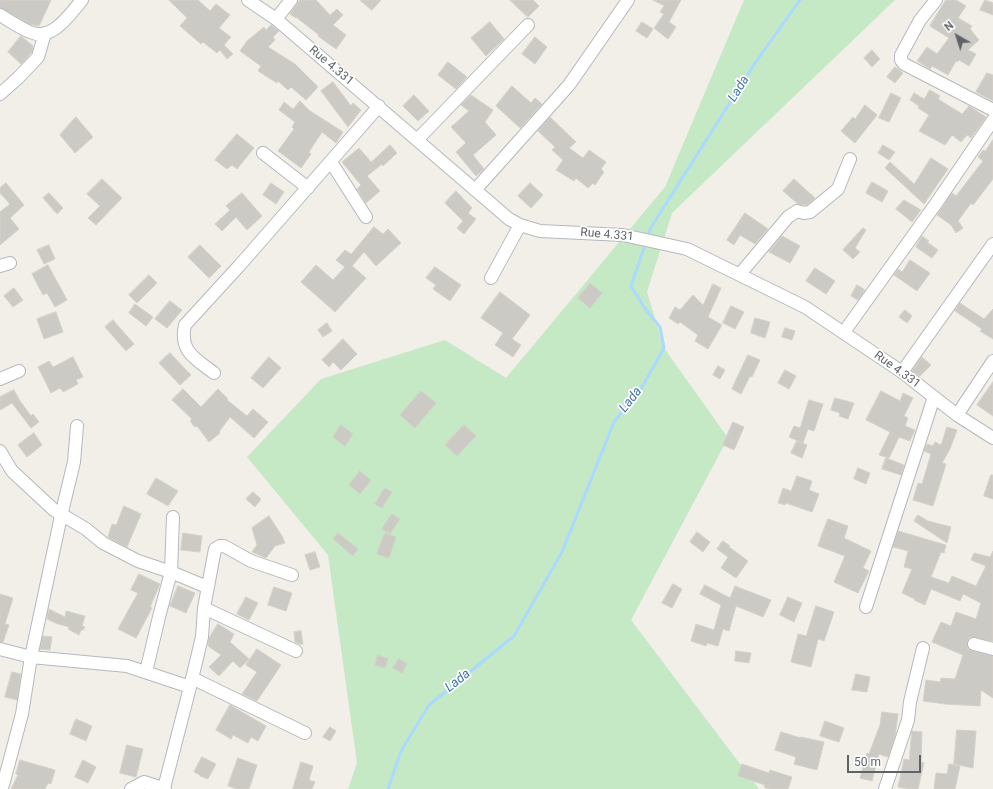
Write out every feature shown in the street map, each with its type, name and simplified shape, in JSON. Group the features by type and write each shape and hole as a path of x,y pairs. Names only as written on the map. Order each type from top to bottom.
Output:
{"street":[{"path":"0,15 31,33 45,33 59,26 82,0"},
{"path":"276,19 291,0"},
{"path":"475,190 569,85 628,0"},
{"path":"936,0 920,20 902,55 901,60 904,64 993,110"},
{"name":"Rue 4.331","path":"252,1 276,19 379,106 509,219 520,225 540,231 624,234 686,249 805,307 902,372 957,415 993,438"},
{"path":"417,140 528,25"},
{"path":"0,94 38,57 45,33"},
{"path":"214,374 188,352 182,336 185,325 239,266 379,106"},
{"path":"844,332 939,199 993,120"},
{"path":"263,153 308,188"},
{"path":"740,274 788,217 797,211 804,213 810,212 838,189 850,159"},
{"path":"331,162 366,217"},
{"path":"491,278 520,225"},
{"path":"902,372 993,244"},
{"path":"957,415 993,361"},
{"path":"0,379 19,371"},
{"path":"866,607 934,397"},
{"path":"0,788 22,714 31,657 74,462 77,426"},
{"path":"0,451 12,471 61,516 86,529 103,542 138,561 171,572 207,587"},
{"path":"146,672 171,572 173,517"},
{"path":"132,789 144,782 165,789 202,637 207,587 215,549 220,546 224,546 251,561 292,575"},
{"path":"204,608 296,651"},
{"path":"974,644 993,649"},
{"path":"885,789 908,720 910,702 923,648"},
{"path":"0,649 31,657 127,666 146,672 191,682 305,733"}],"green space":[{"path":"744,0 895,0 672,213 647,292 664,348 728,438 631,620 759,789 348,789 357,763 328,555 247,457 321,379 445,340 506,378 665,187"}],"building":[{"path":"0,0 51,0 39,26 29,24 0,8"},
{"path":"169,0 198,0 210,11 216,4 230,15 219,28 231,37 224,45 233,54 227,59 220,50 217,53 203,42 201,44 180,26 187,18"},
{"path":"300,0 316,0 330,15 337,9 343,15 333,25 346,35 336,49 296,17 290,14"},
{"path":"360,0 381,0 372,10"},
{"path":"510,0 533,0 539,6 528,17"},
{"path":"653,0 681,0 669,22 676,27 668,39 654,28 664,14 660,12 664,6"},
{"path":"946,0 956,0 966,6 958,18 972,26 970,29 979,40 968,50 976,54 969,66 959,60 957,62 956,61 948,75 932,66 930,69 917,61 927,47 937,54 949,38 930,26"},
{"path":"985,0 993,3 993,15 980,10"},
{"path":"490,22 504,39 486,56 471,38"},
{"path":"642,22 653,29 647,38 636,31"},
{"path":"271,25 279,31 273,37 275,40 268,47 295,64 318,87 306,100 291,87 288,90 278,81 277,83 258,71 261,66 240,51 247,41 264,27 266,30"},
{"path":"21,36 33,46 32,52 21,64 8,52"},
{"path":"535,37 547,47 535,64 522,54"},
{"path":"872,50 880,59 872,67 864,58"},
{"path":"448,62 467,77 456,89 438,75"},
{"path":"895,67 903,73 895,83 887,77"},
{"path":"987,73 993,75 993,101 976,92"},
{"path":"333,82 351,106 353,103 361,110 348,127 321,91"},
{"path":"512,86 531,103 535,98 542,104 520,128 496,106"},
{"path":"930,90 940,96 938,99 962,114 969,106 986,117 971,138 967,135 961,142 952,135 945,145 919,131 929,115 918,108 919,106 910,100 914,93 924,99"},
{"path":"891,93 901,98 889,122 879,118"},
{"path":"414,95 429,111 418,121 403,106"},
{"path":"471,95 493,110 485,122 496,135 473,155 484,169 476,176 456,152 466,143 451,127 469,111 461,105"},
{"path":"300,101 310,111 343,132 336,143 322,132 309,152 311,154 301,168 278,151 294,129 292,127 295,122 279,110 284,102 293,109"},
{"path":"865,105 877,115 855,143 841,131 853,117 855,119"},
{"path":"76,117 93,137 75,153 60,135"},
{"path":"550,117 576,142 569,148 583,158 589,150 606,162 601,169 604,172 595,185 593,183 588,188 576,178 574,181 556,170 563,160 552,150 555,147 538,131"},
{"path":"237,134 254,148 237,169 232,165 227,169 215,160"},
{"path":"993,140 993,179 973,205 971,203 958,221 963,228 956,233 951,225 937,215 952,193 956,196 983,161 978,157 983,150 985,151"},
{"path":"390,145 397,153 383,166 382,164 367,176 380,191 366,203 357,189 361,185 342,162 359,148 371,162"},
{"path":"883,145 895,152 889,160 878,153"},
{"path":"931,158 948,169 924,204 885,168 890,162 914,184"},
{"path":"102,179 122,198 96,225 88,218 100,206 87,194"},
{"path":"794,179 815,198 807,205 798,204 783,191"},
{"path":"872,182 888,191 882,202 866,193"},
{"path":"6,183 24,205 10,218 19,229 0,245 0,212 10,204 0,193 0,188"},
{"path":"271,183 284,192 276,204 263,195"},
{"path":"530,183 543,195 531,208 518,196"},
{"path":"456,191 472,208 468,213 476,219 464,234 457,228 463,221 445,203"},
{"path":"49,193 63,208 57,214 43,198"},
{"path":"242,193 262,216 247,230 236,217 222,231 215,224 230,210 226,206"},
{"path":"904,200 921,210 912,222 896,209"},
{"path":"745,213 768,229 755,244 740,235 734,245 727,240"},
{"path":"374,227 383,234 388,229 401,243 376,266 364,252 352,266 366,278 335,312 301,282 316,265 333,280 345,267 336,260 345,250 351,254"},
{"path":"863,228 866,230 855,248 860,252 853,259 843,250"},
{"path":"782,236 800,246 790,263 769,252"},
{"path":"922,236 929,241 927,242 938,250 932,258 916,247"},
{"path":"49,245 55,259 44,264 37,250"},
{"path":"200,245 221,266 209,278 188,257"},
{"path":"910,260 930,273 917,291 894,275 898,269 902,272"},
{"path":"48,265 67,300 55,307 47,293 43,295 32,274"},
{"path":"435,267 461,285 450,301 433,289 436,285 426,278"},
{"path":"815,268 835,281 826,294 806,281"},
{"path":"149,275 157,283 137,303 129,295"},
{"path":"590,283 602,293 590,308 578,298"},
{"path":"713,284 721,288 708,317 722,325 708,349 695,341 698,335 680,322 678,324 669,318 675,307 680,310 693,295 703,305"},
{"path":"857,285 865,290 858,300 851,296"},
{"path":"14,288 23,300 13,307 4,296"},
{"path":"500,292 530,315 512,339 521,345 513,357 495,345 503,333 481,318"},
{"path":"170,301 182,310 167,328 155,319"},
{"path":"960,303 984,319 993,309 993,339 980,331 982,329 955,311"},
{"path":"135,304 153,317 146,326 129,313"},
{"path":"731,306 744,312 735,329 723,323"},
{"path":"905,310 912,316 907,323 899,317"},
{"path":"56,312 63,332 44,339 37,319"},
{"path":"755,318 770,322 765,338 751,333"},
{"path":"113,320 134,344 126,351 105,327"},
{"path":"327,323 332,331 323,337 318,330"},
{"path":"785,328 795,331 792,340 782,337"},
{"path":"343,339 357,354 341,370 333,362 329,367 322,360"},
{"path":"170,353 191,375 180,385 159,363"},
{"path":"748,355 760,360 752,377 750,376 741,394 732,389"},
{"path":"73,357 83,377 76,380 78,384 63,392 60,388 51,393 38,367 49,361 53,367"},
{"path":"269,357 281,368 263,388 251,378"},
{"path":"922,357 931,365 920,376 912,371"},
{"path":"718,366 725,370 720,379 713,375"},
{"path":"785,370 796,376 789,389 778,383"},
{"path":"993,382 993,416 977,405"},
{"path":"183,389 201,407 218,389 228,399 227,400 247,416 253,409 268,422 254,438 230,417 219,432 220,433 209,442 197,426 195,427 190,421 192,419 172,400"},
{"path":"14,390 31,416 33,414 39,422 31,428 12,403 0,410 0,397"},
{"path":"421,391 436,403 415,428 400,415"},
{"path":"881,391 900,401 903,393 913,398 904,416 908,418 905,426 915,430 910,441 899,437 889,458 879,455 890,432 866,420"},
{"path":"835,398 854,403 848,419 839,416 840,413 831,410"},
{"path":"809,400 823,404 814,431 808,429 803,443 789,437 794,426 800,428"},
{"path":"733,422 744,427 734,450 723,445"},
{"path":"341,425 353,434 345,446 333,437"},
{"path":"464,425 476,436 457,456 445,445"},
{"path":"947,427 957,430 950,449 942,463 946,464 933,506 913,500 918,483 922,484 931,454 924,451 927,444 933,446 935,442 941,445"},
{"path":"34,433 42,445 27,457 18,445"},
{"path":"797,441 807,445 802,458 791,453"},
{"path":"886,458 904,465 901,475 882,469"},
{"path":"858,468 870,473 866,484 854,479"},
{"path":"360,471 371,480 360,494 349,485"},
{"path":"991,475 993,475 993,499 984,496"},
{"path":"797,476 812,481 809,490 819,494 812,512 786,503 785,505 778,503 783,488 791,491"},
{"path":"156,478 178,491 168,506 147,494"},
{"path":"385,488 392,492 382,508 375,504"},
{"path":"253,492 261,499 255,507 246,499"},
{"path":"124,506 141,514 127,547 108,537 112,524 116,525"},
{"path":"392,514 400,519 390,534 382,529"},
{"path":"918,515 928,521 951,527 947,543 914,521"},
{"path":"269,516 285,543 275,546 266,558 252,552 257,545 252,528"},
{"path":"828,519 848,526 844,538 871,551 863,568 869,571 858,593 834,582 845,556 818,546"},
{"path":"898,531 946,545 944,553 941,552 931,577 949,583 952,576 976,586 986,566 971,560 974,553 990,557 993,551 993,641 972,637 969,638 967,642 968,649 993,656 993,698 981,690 980,706 923,701 926,680 940,682 941,678 955,679 963,655 932,642 941,622 951,626 956,612 976,619 981,603 963,594 960,601 931,589 925,605 902,593 912,569 904,567 908,551 893,547"},
{"path":"697,532 710,542 703,552 690,542"},
{"path":"183,533 202,536 200,552 181,550"},
{"path":"338,533 358,549 353,556 333,539"},
{"path":"385,533 396,537 389,558 377,554"},
{"path":"723,541 748,561 736,578 721,568 728,557 717,549"},
{"path":"315,552 320,567 310,570 305,555"},
{"path":"139,574 160,584 150,607 152,608 136,638 118,629 138,593 131,590"},
{"path":"673,584 682,589 672,608 662,603"},
{"path":"705,585 730,598 735,586 771,600 763,617 736,606 729,631 723,629 718,646 707,643 706,646 691,641 696,624 714,630 721,605 700,594"},
{"path":"178,586 195,593 186,613 170,606"},
{"path":"274,587 292,593 286,611 268,605"},
{"path":"0,594 13,598 5,624 9,625 3,642 0,642"},
{"path":"246,597 258,603 249,620 237,614"},
{"path":"788,597 802,603 794,622 780,615"},
{"path":"816,606 834,612 824,641 818,639 811,667 791,662 798,634 806,636"},
{"path":"49,609 65,617 66,611 85,616 82,626 85,627 81,630 79,635 68,629 69,627 47,619"},
{"path":"218,624 234,634 230,642 249,659 240,668 233,661 219,676 209,667 221,655 208,646 209,638"},
{"path":"301,631 303,644 295,642 294,632"},
{"path":"43,636 52,637 50,650 40,649"},
{"path":"257,649 281,665 257,701 242,694 257,672 246,665"},
{"path":"736,651 751,653 749,663 735,661"},
{"path":"378,655 388,659 385,668 375,665"},
{"path":"399,659 407,664 402,673 393,668"},
{"path":"12,672 21,674 17,700 5,697"},
{"path":"856,674 870,677 867,692 852,690"},
{"path":"230,705 266,726 258,741 251,737 248,743 233,735 231,739 216,730"},
{"path":"882,712 898,714 895,736 888,757 879,754 872,781 860,778 867,753 869,754 880,725"},
{"path":"76,719 92,726 86,741 70,734"},
{"path":"825,721 844,728 839,742 820,736"},
{"path":"330,727 336,731 330,741 323,737"},
{"path":"957,730 976,731 973,768 954,764"},
{"path":"912,731 922,732 921,762 924,763 918,789 898,787 904,759 909,760"},
{"path":"781,732 801,738 824,742 817,770 794,764 796,757 775,750"},
{"path":"127,745 143,749 136,777 120,773"},
{"path":"202,757 216,764 208,779 194,772"},
{"path":"238,758 257,765 249,789 237,789 228,786"},
{"path":"20,760 55,770 51,784 48,783 45,789 11,789 18,775 16,774"},
{"path":"83,760 96,767 88,783 75,777"},
{"path":"301,762 313,766 309,780 315,782 312,789 293,789"},
{"path":"742,764 769,773 770,770 792,777 788,789 769,789 764,787 765,785 738,776"},
{"path":"949,764 960,766 955,789 934,789 936,773 947,774"}],"waterway":[{"name":"Lada","path":"648,237 650,229 755,63 800,0"},
{"name":"Lada","path":"388,789 401,751 429,705 514,636 562,552 614,422 642,387 664,348 660,327 644,307 631,286 646,242"}]}
